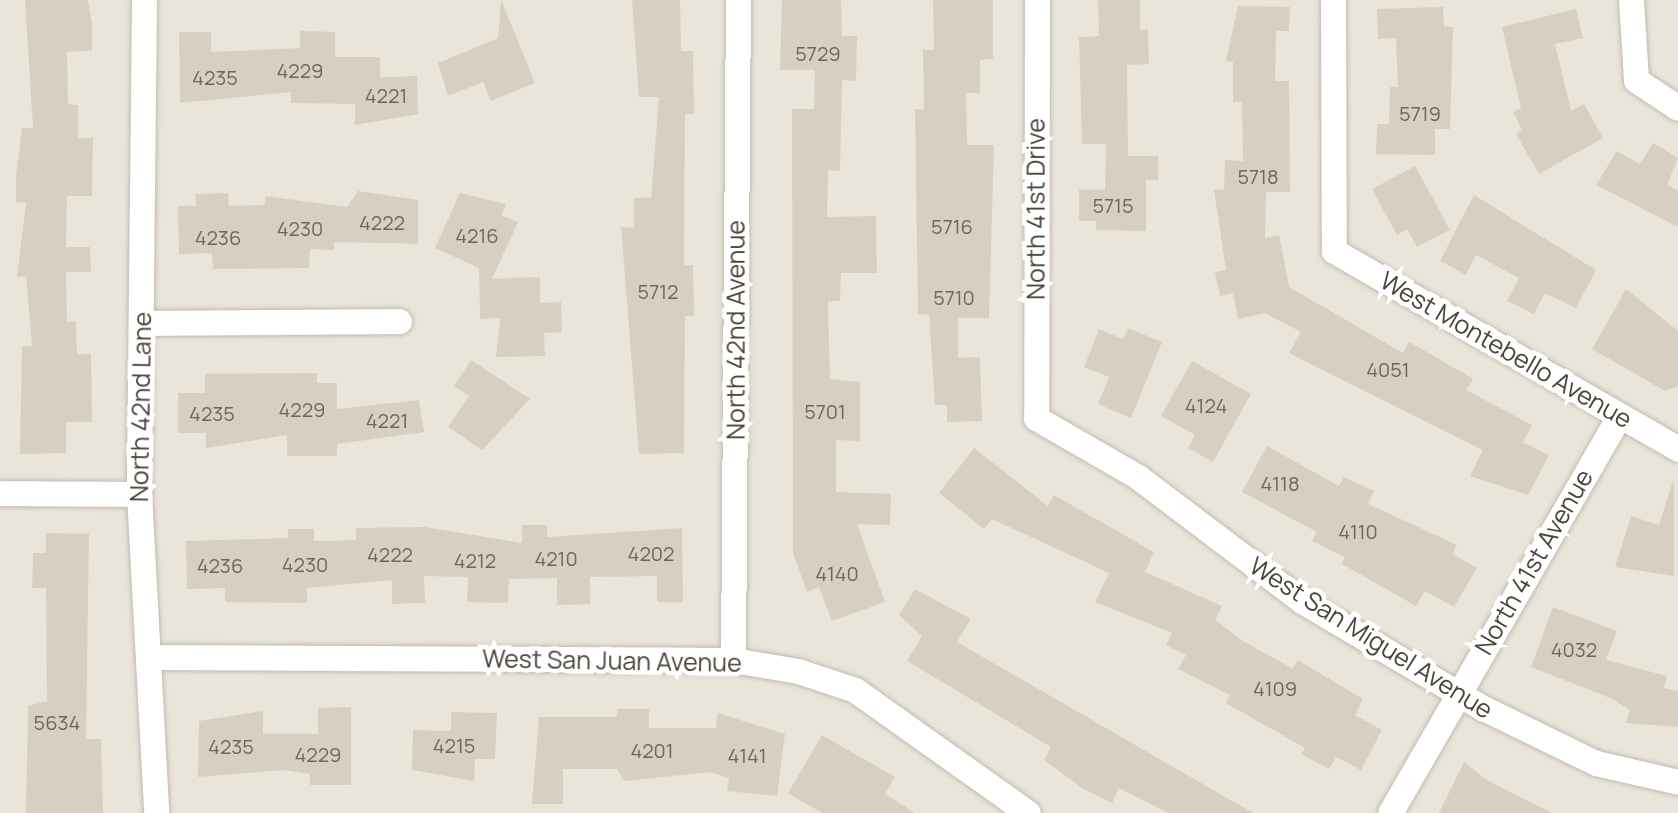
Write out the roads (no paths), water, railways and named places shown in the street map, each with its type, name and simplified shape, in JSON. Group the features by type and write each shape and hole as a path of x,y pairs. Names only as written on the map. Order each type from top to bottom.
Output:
{"street":[{"name":"North 42nd Lane","path":"144,0 139,494 152,657 156,813"},
{"name":"North 42nd Avenue","path":"734,660 738,0"},
{"name":"North 41st Drive","path":"1036,418 1037,0"},
{"name":"West Montebello Avenue","path":"1334,0 1334,251 1678,448"},
{"path":"1631,0 1636,80 1678,108"},
{"path":"142,322 399,321"},
{"name":"North 41st Avenue","path":"1390,813 1619,416"},
{"name":"West San Miguel Avenue","path":"1036,418 1138,478 1302,601 1458,693 1596,763 1678,782"},
{"path":"0,492 139,494"},
{"name":"West San Juan Avenue","path":"152,657 734,660 855,690 1028,813"}]}
